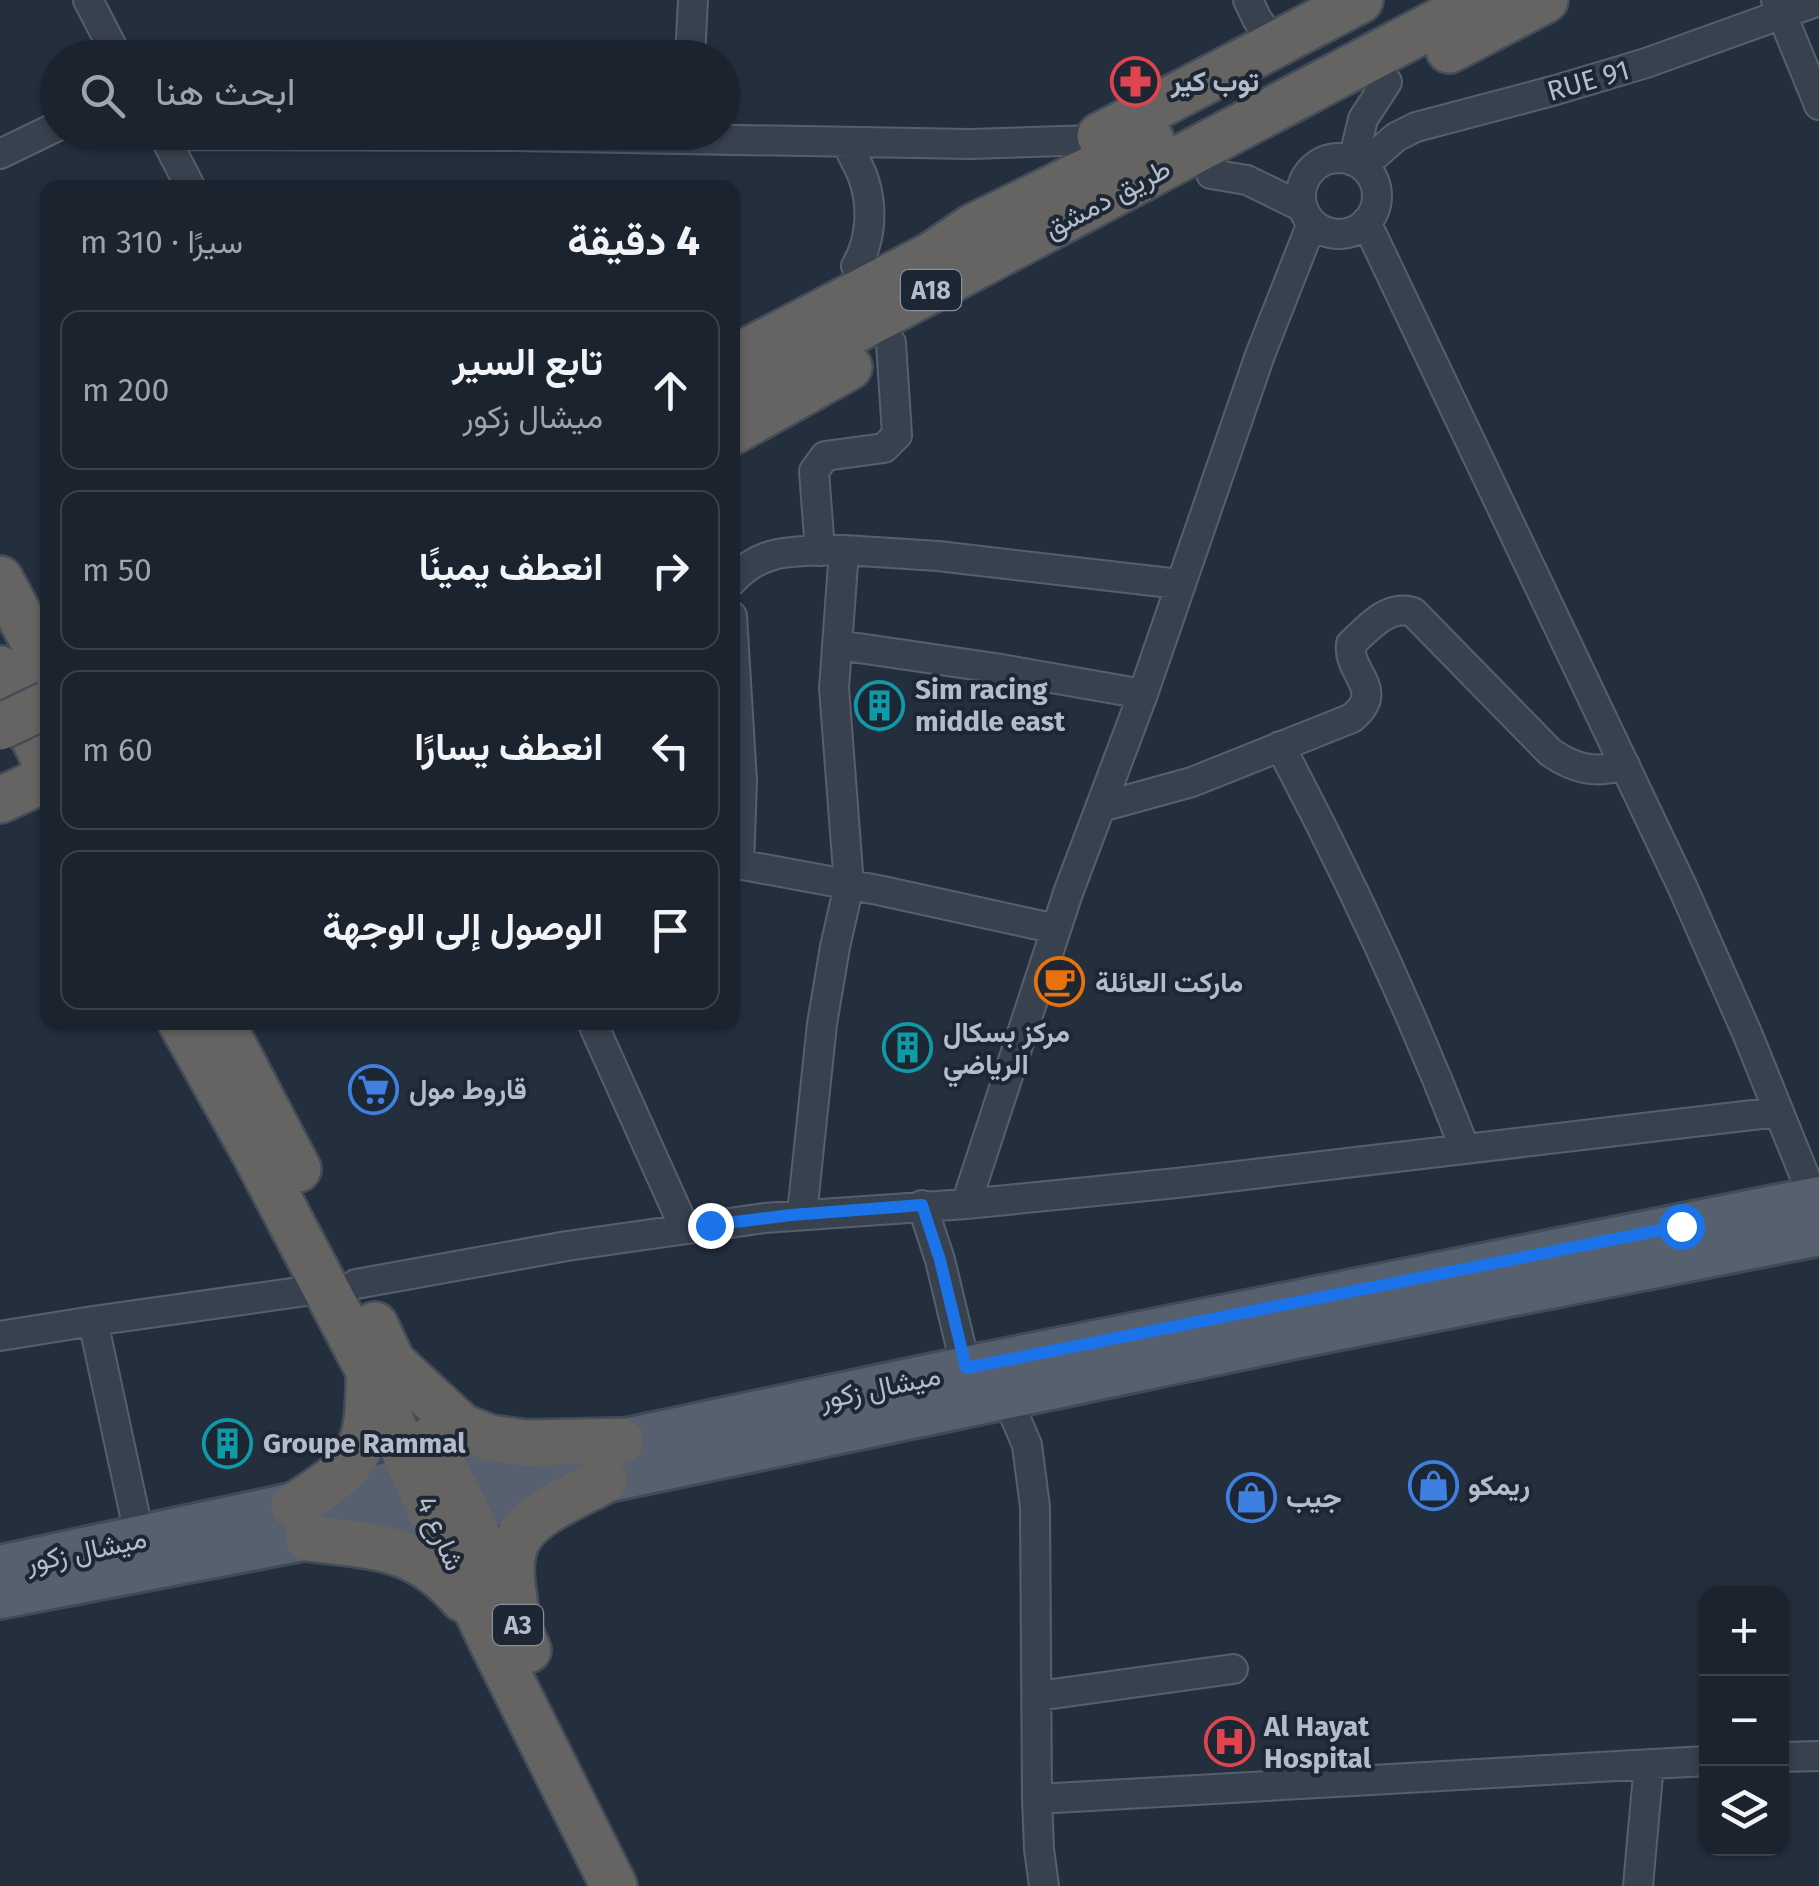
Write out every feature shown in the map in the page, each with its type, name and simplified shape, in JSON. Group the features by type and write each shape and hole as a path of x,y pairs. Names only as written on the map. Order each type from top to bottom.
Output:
{"highway":[{"path":"1112,162 1275,45 1360,0"},
{"name":"طريق دمشق","path":"740,390 940,274 1112,162 1416,0"},
{"name":"طريق دمشق","path":"740,356 940,274 989,207 1053,161 1112,162 1480,0"},
{"path":"740,321 856,266 899,252 915,251 940,274 966,284 1027,267 1545,0"},
{"path":"740,428 908,331 921,316 940,274"},
{"path":"3,584 40,620"},
{"path":"3,584 22,690 40,744"},
{"path":"0,757 40,739"},
{"path":"0,800 40,782"},
{"path":"0,807 25,807 40,814"},
{"name":"A3","path":"185,1030 254,1152 341,1286"},
{"name":"A3","path":"225,1030 380,1367"},
{"path":"380,1367 462,1427 482,1436 613,1461 540,1516 516,1542 503,1630 414,1557 301,1522 359,1450 380,1367"},
{"name":"شارع 4","path":"380,1367 503,1630 614,1886"},
{"name":"شارع 4","path":"503,1630 561,1722 645,1886"}],"main road":[{"name":"ميشال زكور","path":"613,1461 966,1368 1817,1210"},
{"name":"ميشال زكور","path":"0,1597 301,1522 613,1461 1007,1398 1300,1336 1817,1210"},
{"name":"ميشال زكور","path":"0,1568 140,1538 301,1522"}],"street":[{"path":"88,0 109,40"},
{"path":"691,40 693,0"},
{"path":"1248,0 1275,45"},
{"name":"RUE 91","path":"1358,164 1416,127 1646,63 1779,5 1819,1"},
{"path":"1779,5 1819,105"},
{"path":"1358,164 1363,119 1387,82"},
{"path":"0,154 40,135"},
{"path":"740,139 970,144 1112,162"},
{"path":"847,144 864,180 869,207 867,237 856,266"},
{"path":"171,150 187,180"},
{"path":"966,1204 1056,929 1143,694 1307,215 1302,186 1313,168 1332,159 1358,164 1375,183 1377,193 1373,214 1366,222 1357,230 1333,234 1321,230 1307,215 1247,180 1211,174"},
{"path":"1366,222 1714,955 1817,1210"},
{"path":"802,1214 822,1024 848,885 834,688 838,645 832,550 814,471 825,456 884,448 897,435 891,343"},
{"path":"740,572 772,554 832,550 938,556 1179,584"},
{"path":"1101,808 1192,782 1352,718 1367,701 1366,687 1350,653 1351,644 1386,614 1399,609 1413,612 1563,761 1594,770 1625,765"},
{"path":"838,645 1143,694"},
{"path":"1280,746 1430,1057 1466,1149"},
{"path":"740,748 740,809"},
{"path":"740,865 1056,929"},
{"path":"596,1030 685,1229"},
{"path":"0,1336 341,1286 566,1246 802,1214 966,1204 1281,1172 1778,1112"},
{"path":"922,1205 940,1260 966,1368"},
{"path":"93,1321 140,1538"},
{"path":"1007,1398 1027,1445 1032,1471 1037,1548 1037,1799 1044,1886"},
{"path":"1038,1696 1233,1668"},
{"path":"1789,1758 1819,1756"},
{"path":"1037,1799 1699,1761"},
{"path":"1638,1886 1649,1764"}],"place":[{"name":"توب كير","path":"1136,81"},
{"name":"Sim racing middle east","path":"880,705"},
{"name":"ماركت العائلة","path":"1060,982"},
{"name":"مركز بسكال الرياضي","path":"908,1048"},
{"name":"قاروط مول","path":"374,1089"},
{"name":"Groupe Rammal","path":"228,1443"},
{"name":"ريمكو","path":"1433,1485"},
{"name":"جيب","path":"1251,1497"},
{"name":"Al Hayat Hospital","path":"1229,1742"}],"route":[{"path":"710,1225 922,1205 940,1260 966,1368 1681,1226"}]}
